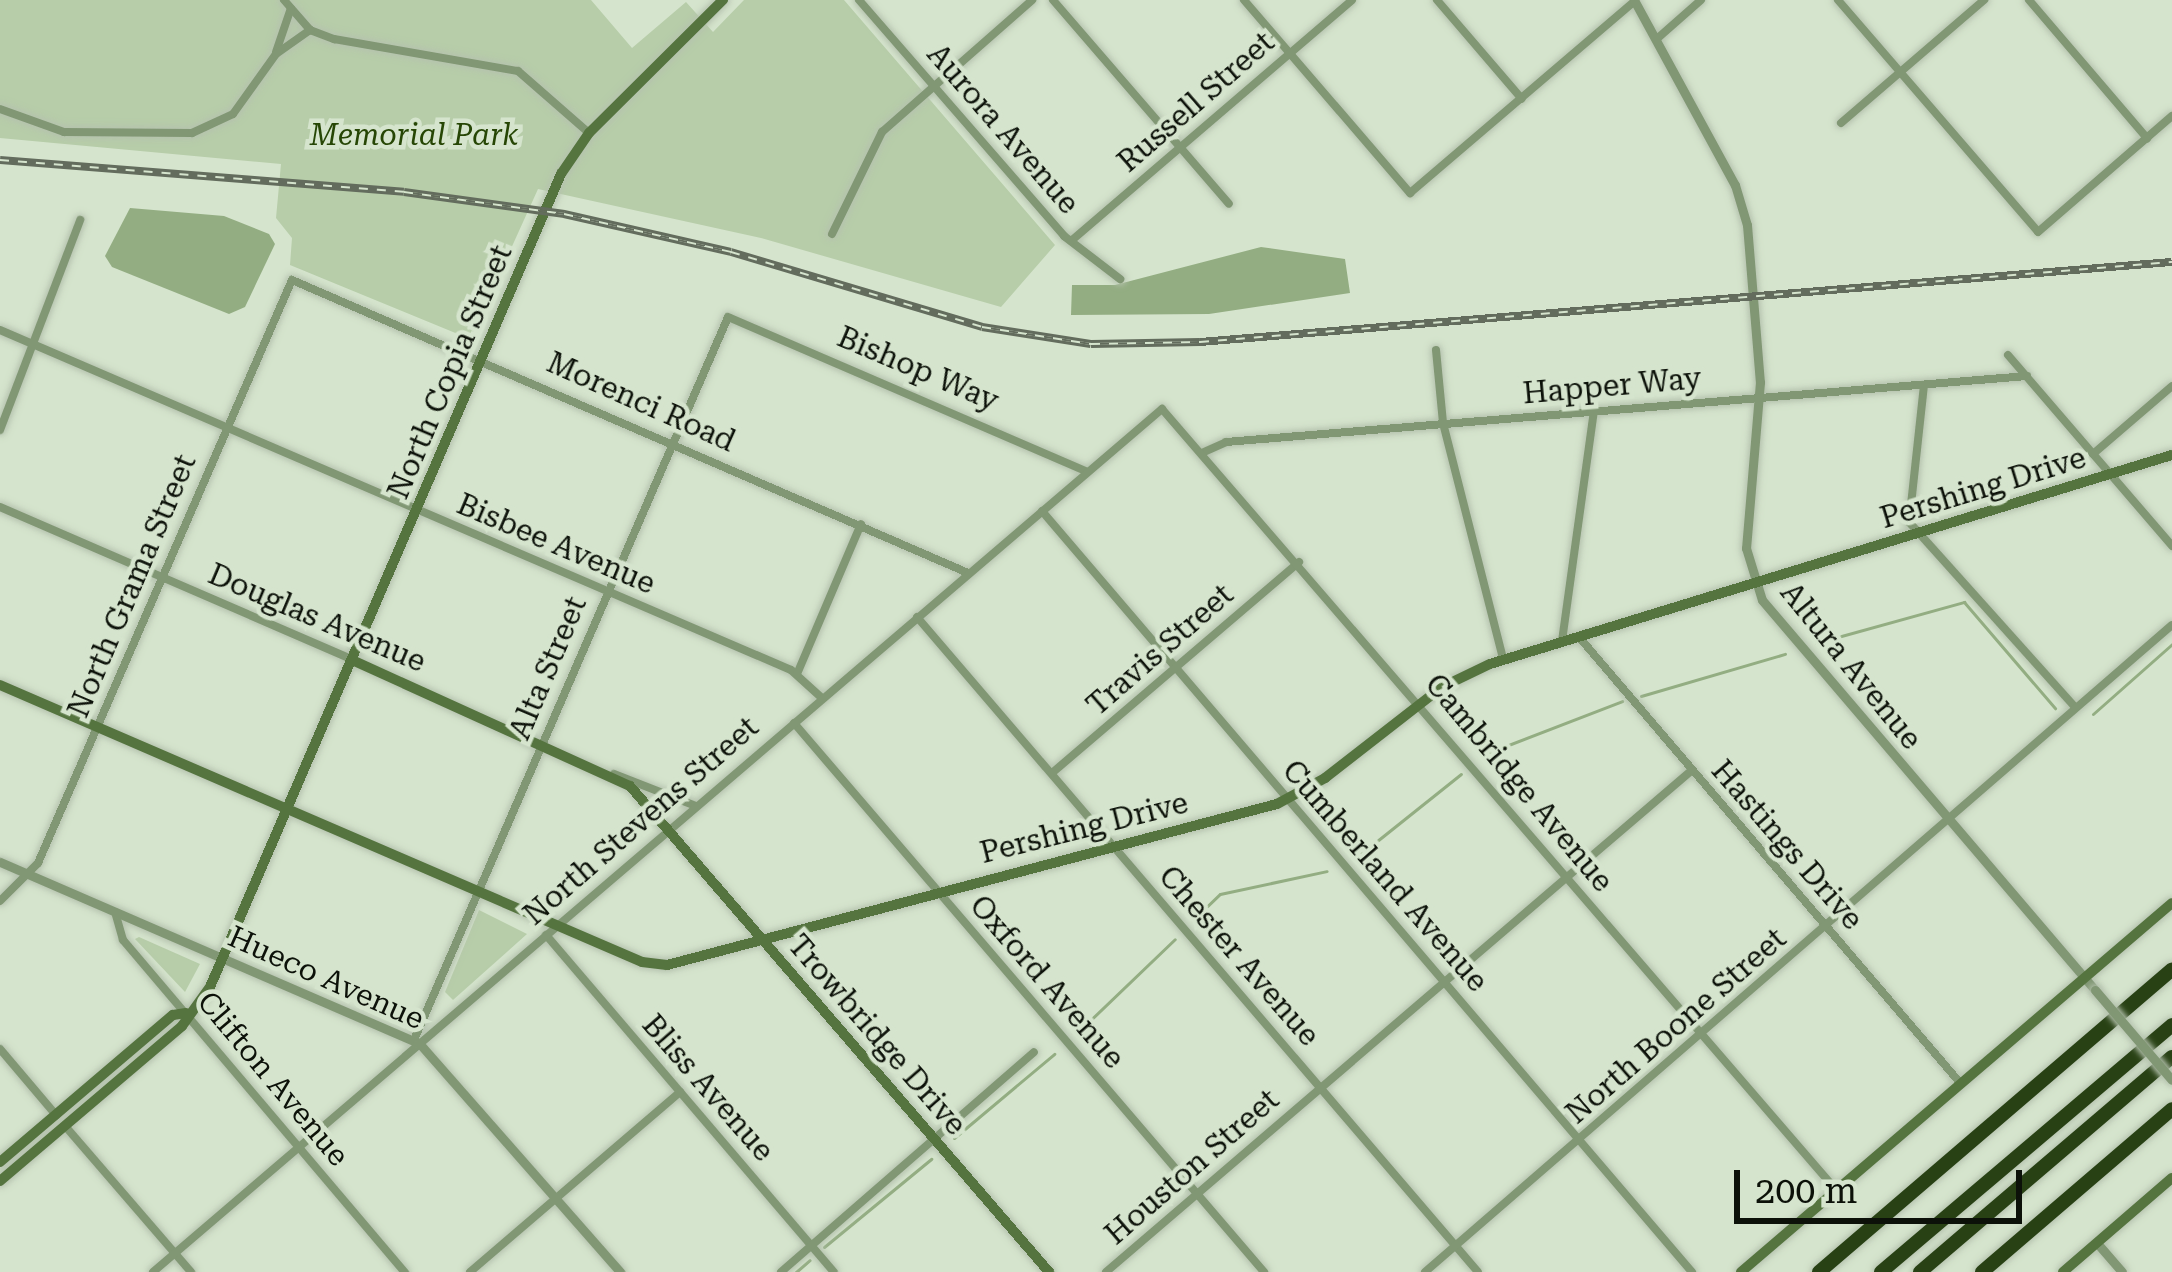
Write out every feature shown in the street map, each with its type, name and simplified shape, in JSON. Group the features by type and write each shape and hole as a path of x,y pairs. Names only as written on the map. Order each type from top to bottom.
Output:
{"highway":[{"path":"1819,1272 2172,969"},
{"path":"1881,1272 2172,1025"},
{"path":"1920,1272 2172,1057"},
{"path":"1982,1272 2172,1109"}],"main road":[{"name":"North Copia Street","path":"186,1013 224,959 561,174 589,133 723,0"},
{"name":"Pershing Drive","path":"0,685 655,965 1288,799 1420,703 1503,659 2172,455"},
{"name":"Douglas Avenue","path":"352,660 614,774 669,829"},
{"name":"Trowbridge Drive","path":"669,829 1049,1272"},
{"path":"1741,1272 2172,903"},
{"path":"0,1181 173,1015 186,1013"},
{"path":"0,1162 60,1120"},
{"path":"2063,1272 2172,1178"}],"street":[{"name":"Aurora Avenue","path":"859,0 1071,241 1120,279"},
{"path":"832,234 874,143 1032,0"},
{"path":"1053,0 1229,204"},
{"path":"1244,0 1410,193 1635,0"},
{"name":"Russell Street","path":"1071,241 1352,0"},
{"path":"1437,0 1522,99"},
{"name":"Altura Avenue","path":"1635,0 1659,37 1743,207 1758,398 1745,526 1755,581 1770,613 2172,1080"},
{"path":"1659,37 1701,0"},
{"path":"1838,0 2038,232 2172,116"},
{"path":"1841,123 1984,0"},
{"path":"2029,0 2147,138"},
{"path":"288,4 310,30 529,76 589,133"},
{"path":"0,109 64,132 192,133 245,102 276,53 288,4"},
{"path":"276,53 310,30"},
{"path":"0,430 80,220"},
{"name":"Morenci Road","path":"292,280 482,358 968,573"},
{"name":"North Grama Street","path":"0,901 29,874 292,280"},
{"name":"Alta Street","path":"417,1042 728,316"},
{"name":"Bishop Way","path":"728,316 1086,472"},
{"name":"Bisbee Avenue","path":"0,330 797,674 822,698"},
{"path":"1436,350 1443,423 1503,659"},
{"path":"2008,355 2172,545"},
{"name":"Happer Way","path":"1204,452 1226,442 2026,376"},
{"path":"1924,385 1907,515 1917,533 2075,707"},
{"path":"2093,454 2172,386"},
{"name":"North Stevens Street","path":"153,1272 1162,409"},
{"name":"Cambridge Avenue","path":"1162,409 1299,562 1837,1191"},
{"path":"1562,641 1594,411"},
{"name":"Douglas Avenue","path":"0,507 352,660"},
{"name":"Cumberland Avenue","path":"1042,511 1692,1272"},
{"path":"797,674 861,524"},
{"name":"Travis Street","path":"1052,773 1299,562"},
{"name":"Chester Avenue","path":"917,616 1478,1272"},
{"name":"North Boone Street","path":"1424,1272 1951,823 2075,707 2172,625"},
{"name":"Hastings Drive","path":"1578,636 1961,1084"},
{"name":"Oxford Avenue","path":"794,722 1264,1272"},
{"name":"Houston Street","path":"1106,1272 1691,771"},
{"name":"Douglas Avenue","path":"614,774 696,806"},
{"name":"Hueco Avenue","path":"0,862 417,1042 620,1272"},
{"name":"Clifton Avenue","path":"116,912 123,940 405,1272"},
{"name":"Bliss Avenue","path":"546,934 835,1272"},
{"path":"0,1049 190,1272"},
{"path":"781,1272 1034,1052"},
{"path":"470,1272 680,1092"},
{"path":"2097,1243 2122,1272"}],"green space":[{"name":"Memorial Park","path":"0,0 591,0 632,48 686,2 713,32 744,0 844,0 1055,245 1001,307 761,238 538,189 470,339 290,265 292,238 276,218 281,164 0,138"},
{"path":"479,910 527,934 453,1000 445,992"},
{"path":"135,939 200,964 185,992"}],"shaded area":[{"path":"130,208 224,216 269,234 275,244 245,307 229,314 112,267 105,256"},
{"path":"1261,247 1345,259 1350,293 1209,314 1071,315 1072,285 1115,285"}],"waterway":[{"path":"1816,643 1964,602 2055,708"},
{"path":"2093,714 2172,644"},
{"path":"1641,696 1785,654"},
{"path":"1485,754 1622,701"},
{"path":"1357,857 1461,774"},
{"path":"1196,917 1220,894 1327,871"},
{"path":"1078,1032 1175,939"},
{"path":"954,1138 1054,1054"},
{"path":"824,1247 931,1159"},
{"path":"796,1272 810,1260"}],"railway":[{"path":"0,160 404,192 564,214 731,252 982,327 1091,344 1200,342 2172,262"}]}
